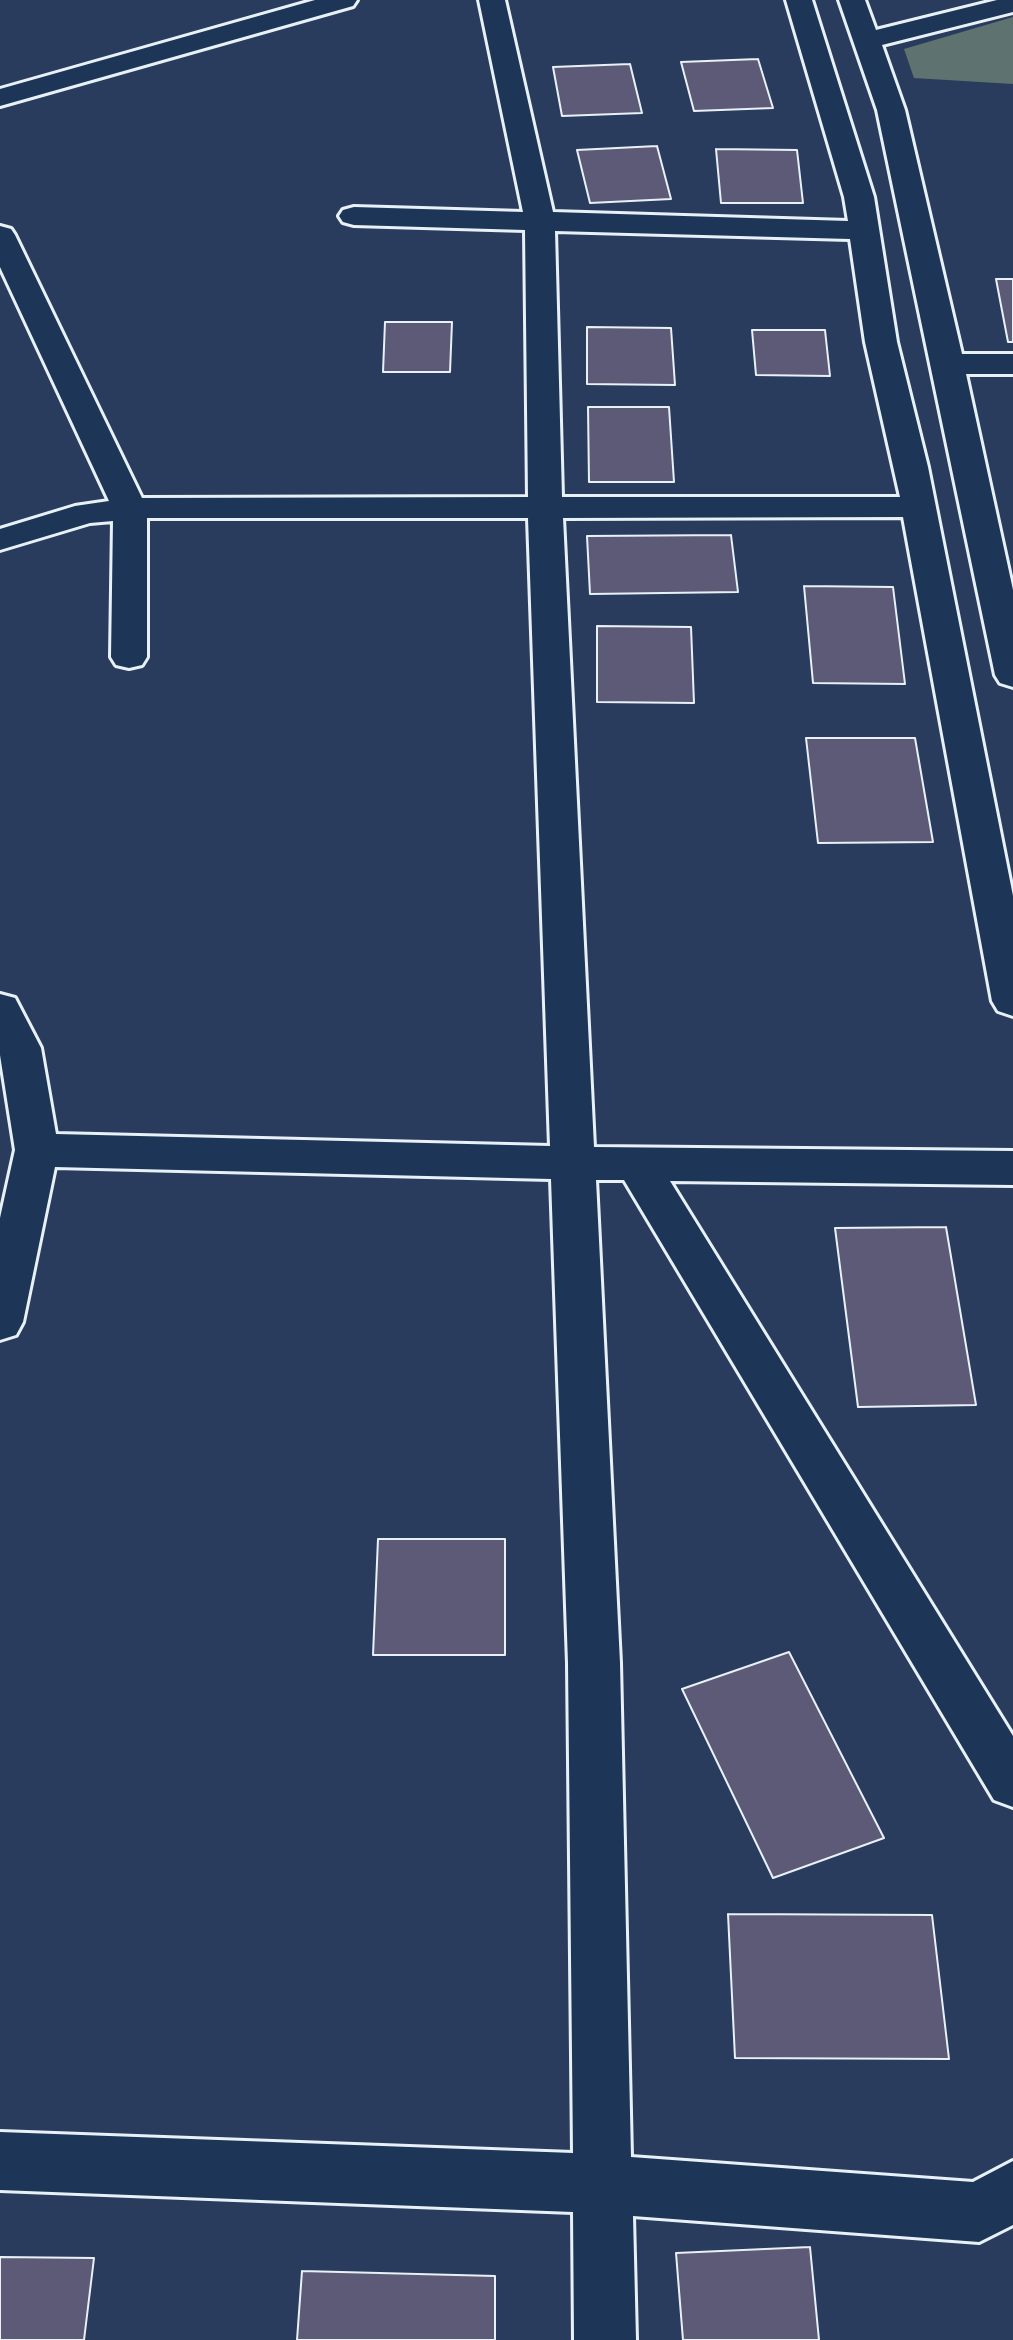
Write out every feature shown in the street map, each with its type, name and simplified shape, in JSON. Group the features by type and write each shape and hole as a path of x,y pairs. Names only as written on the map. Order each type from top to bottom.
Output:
{"street":[{"path":"0,98 344,0"},
{"path":"492,0 540,221 545,507 594,1663 605,2340"},
{"path":"799,0 859,197 881,342 996,825 1013,1001"},
{"path":"852,0 891,110 1013,675"},
{"path":"867,41 1013,4"},
{"path":"354,216 864,230"},
{"path":"0,235 130,510 129,657"},
{"path":"948,364 1013,364"},
{"path":"0,540 87,513 130,510 918,507"},
{"path":"0,1009 20,1048 37,1150 13,1204 0,1322"},
{"path":"37,1150 573,1163 1013,1168"},
{"path":"636,1163 1013,1783"},
{"path":"0,2161 603,2184 979,2212 1013,2191"}],"green space":[{"path":"1013,17 1013,84 914,78 904,49"}],"building":[{"path":"758,59 773,108 694,111 681,62"},
{"path":"630,64 642,113 562,116 553,67"},
{"path":"657,146 671,199 590,203 577,150"},
{"path":"716,149 797,150 803,203 721,203"},
{"path":"996,279 1013,279 1013,342 1008,342"},
{"path":"385,322 452,322 450,372 383,372"},
{"path":"587,327 671,328 675,385 587,384"},
{"path":"752,330 825,330 830,376 756,375"},
{"path":"588,407 669,407 674,482 589,482"},
{"path":"731,535 738,592 590,594 587,536"},
{"path":"804,586 893,587 905,684 813,683"},
{"path":"597,626 691,627 694,703 597,702"},
{"path":"806,738 915,738 933,842 818,843"},
{"path":"946,1227 976,1405 858,1407 835,1228"},
{"path":"378,1539 505,1539 505,1655 373,1655"},
{"path":"789,1652 884,1838 773,1878 682,1689"},
{"path":"728,1914 932,1915 949,2059 735,2058"},
{"path":"810,2247 819,2340 683,2340 676,2253"},
{"path":"0,2257 94,2258 84,2340 0,2340"},
{"path":"302,2271 495,2276 495,2340 297,2340"}]}
